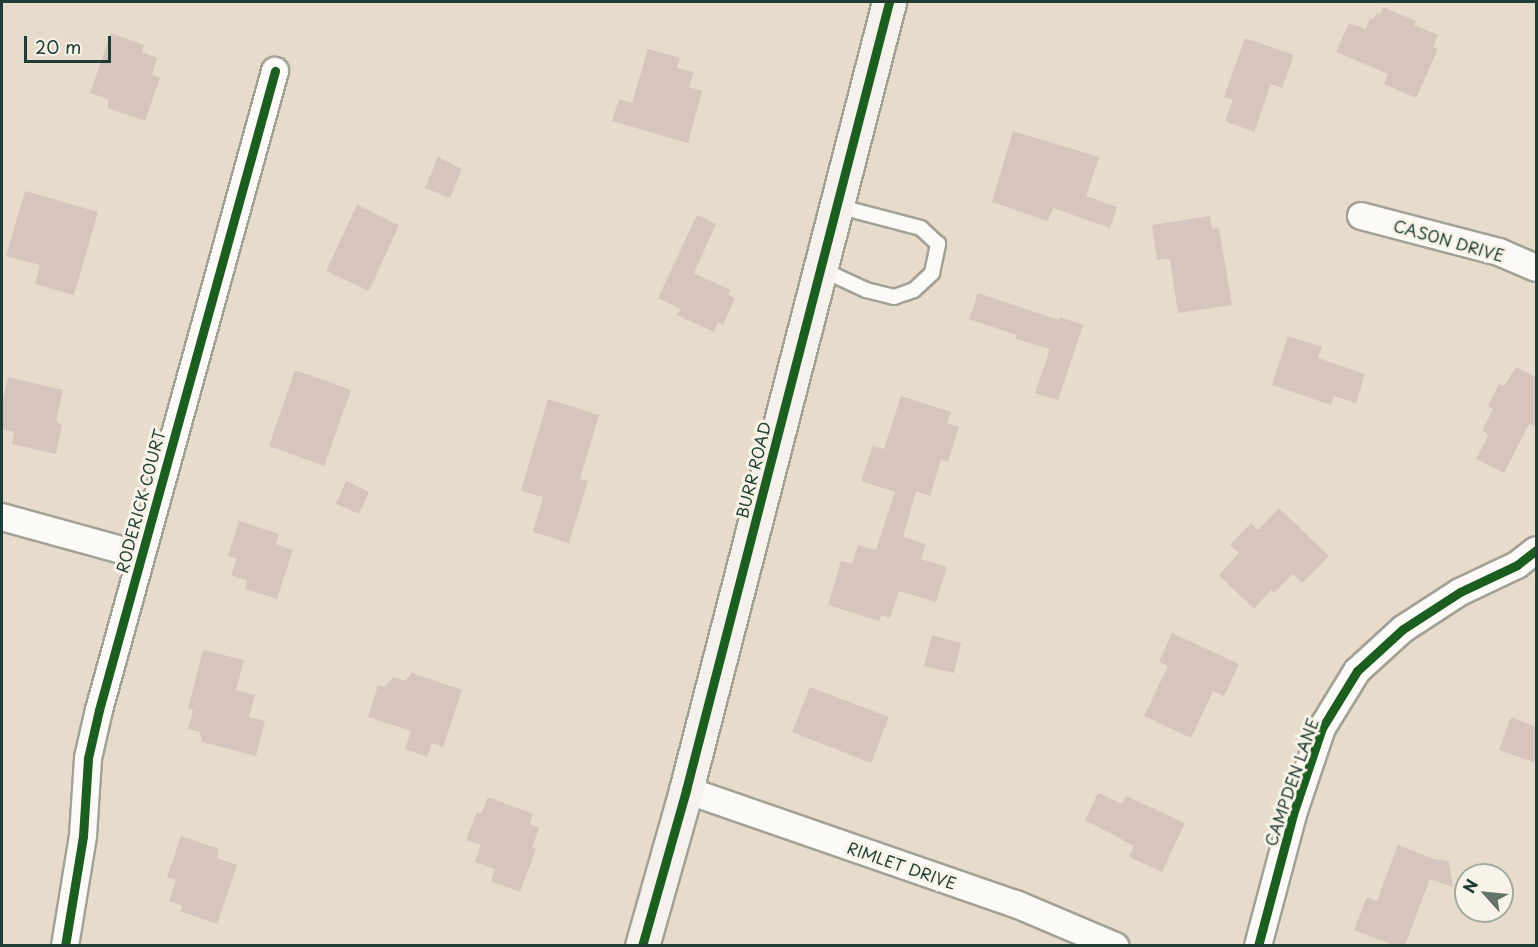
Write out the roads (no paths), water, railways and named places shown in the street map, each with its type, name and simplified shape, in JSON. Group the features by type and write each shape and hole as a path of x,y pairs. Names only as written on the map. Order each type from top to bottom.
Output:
{"street":[{"name":"BURR ROAD","path":"642,945 687,790 889,2"},
{"name":"RODERICK COURT","path":"65,945 83,836 88,758 140,555 275,71"},
{"name":"CASON DRIVE","path":"1361,216 1499,252 1536,268"},
{"path":"2,517 140,555"},
{"name":"CAMPDEN LANE","path":"1258,945 1293,814 1322,728 1357,671 1403,629 1460,592 1517,565 1536,550"},
{"name":"RIMLET DRIVE","path":"687,790 1016,904 1115,945"}],"lane":[{"path":"821,268 866,290 894,297 914,290 932,273 938,244 921,228 837,207"}]}
